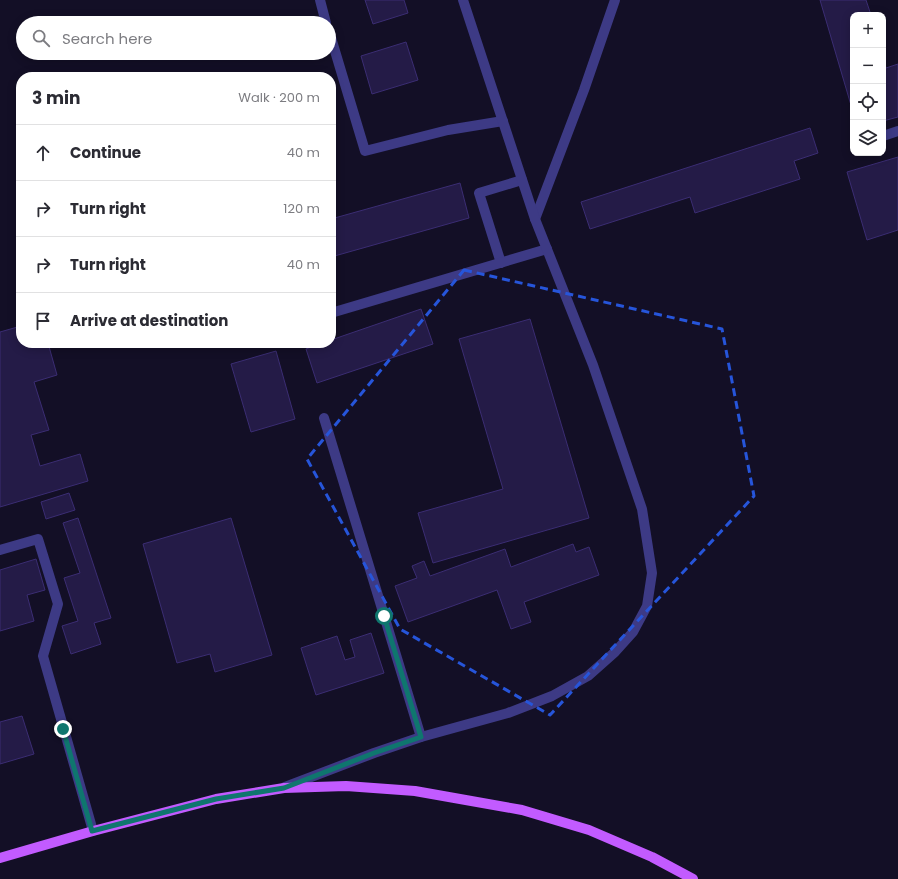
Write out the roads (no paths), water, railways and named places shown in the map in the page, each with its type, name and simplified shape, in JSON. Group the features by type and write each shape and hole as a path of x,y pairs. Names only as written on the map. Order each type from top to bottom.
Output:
{"main road":[{"path":"0,858 92,831 216,799 284,788 346,786 415,791 522,810 589,830 652,857 693,879"}],"lane":[{"path":"320,0 324,16"},
{"path":"284,788 374,753 421,737 508,712 552,696 588,676 615,652 633,632 647,606 652,573 642,509 593,365 535,219 463,0"},
{"path":"535,219 584,90 615,0"},
{"path":"336,54 365,151 448,130 503,122"},
{"path":"886,135 898,131"},
{"path":"501,263 479,193 522,180"},
{"path":"336,312 547,249"},
{"path":"324,418 421,737"},
{"path":"0,550 38,539 58,604 42,656 92,831"}]}
